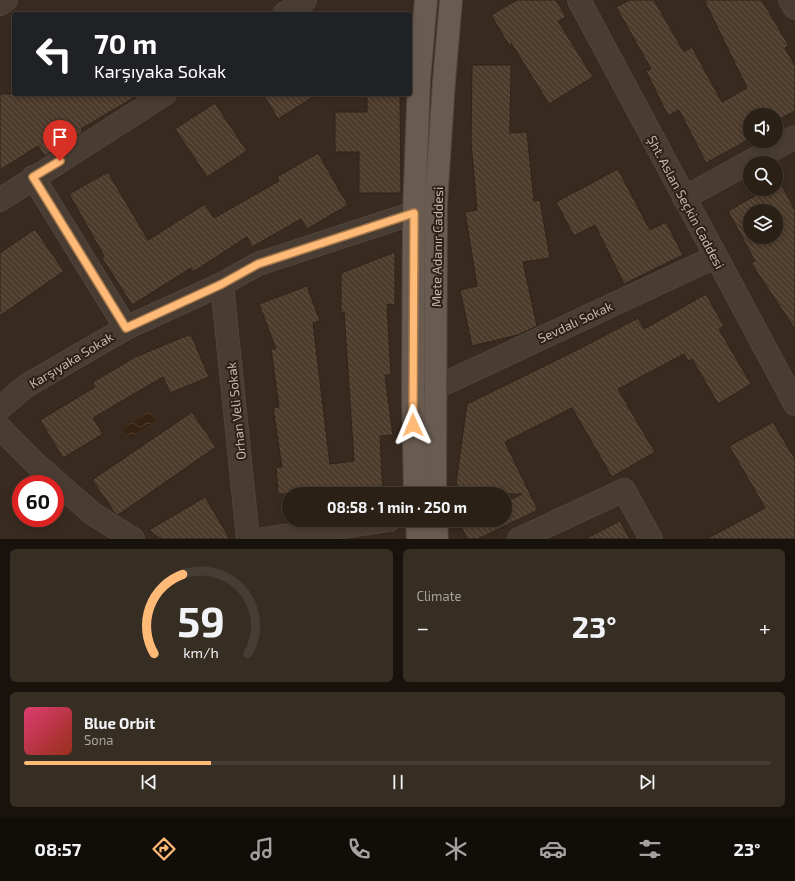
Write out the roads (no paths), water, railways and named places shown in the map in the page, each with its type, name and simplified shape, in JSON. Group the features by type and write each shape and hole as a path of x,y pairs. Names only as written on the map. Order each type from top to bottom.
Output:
{"main road":[{"name":"Mete Adanır Caddesi","path":"415,487 413,393 414,213 419,80 426,0"},
{"name":"Mete Adanır Caddesi","path":"435,487 436,202 451,0"},
{"path":"417,527 418,539"},
{"path":"436,527 437,539"}],"street":[{"path":"0,4 6,0"},
{"path":"287,12 305,0"},
{"name":"Şht. Aslan Seçkin Caddesi","path":"579,0 715,257 793,393"},
{"path":"790,0 795,8"},
{"path":"0,200 33,177 162,96"},
{"path":"684,198 795,137"},
{"path":"33,177 126,328"},
{"name":"Karşıyaka Sokak","path":"0,408 26,386 126,328 222,284 258,264 414,213"},
{"name":"Sevdalı Sokak","path":"435,388 715,257"},
{"name":"Orhan Veli Sokak","path":"222,284 248,539"},
{"path":"0,428 36,464 93,514 133,539"},
{"path":"520,539 624,490 651,539"},
{"path":"263,539 343,527"}],"water":[{"path":"150,411 156,420 129,438 123,429"}]}
